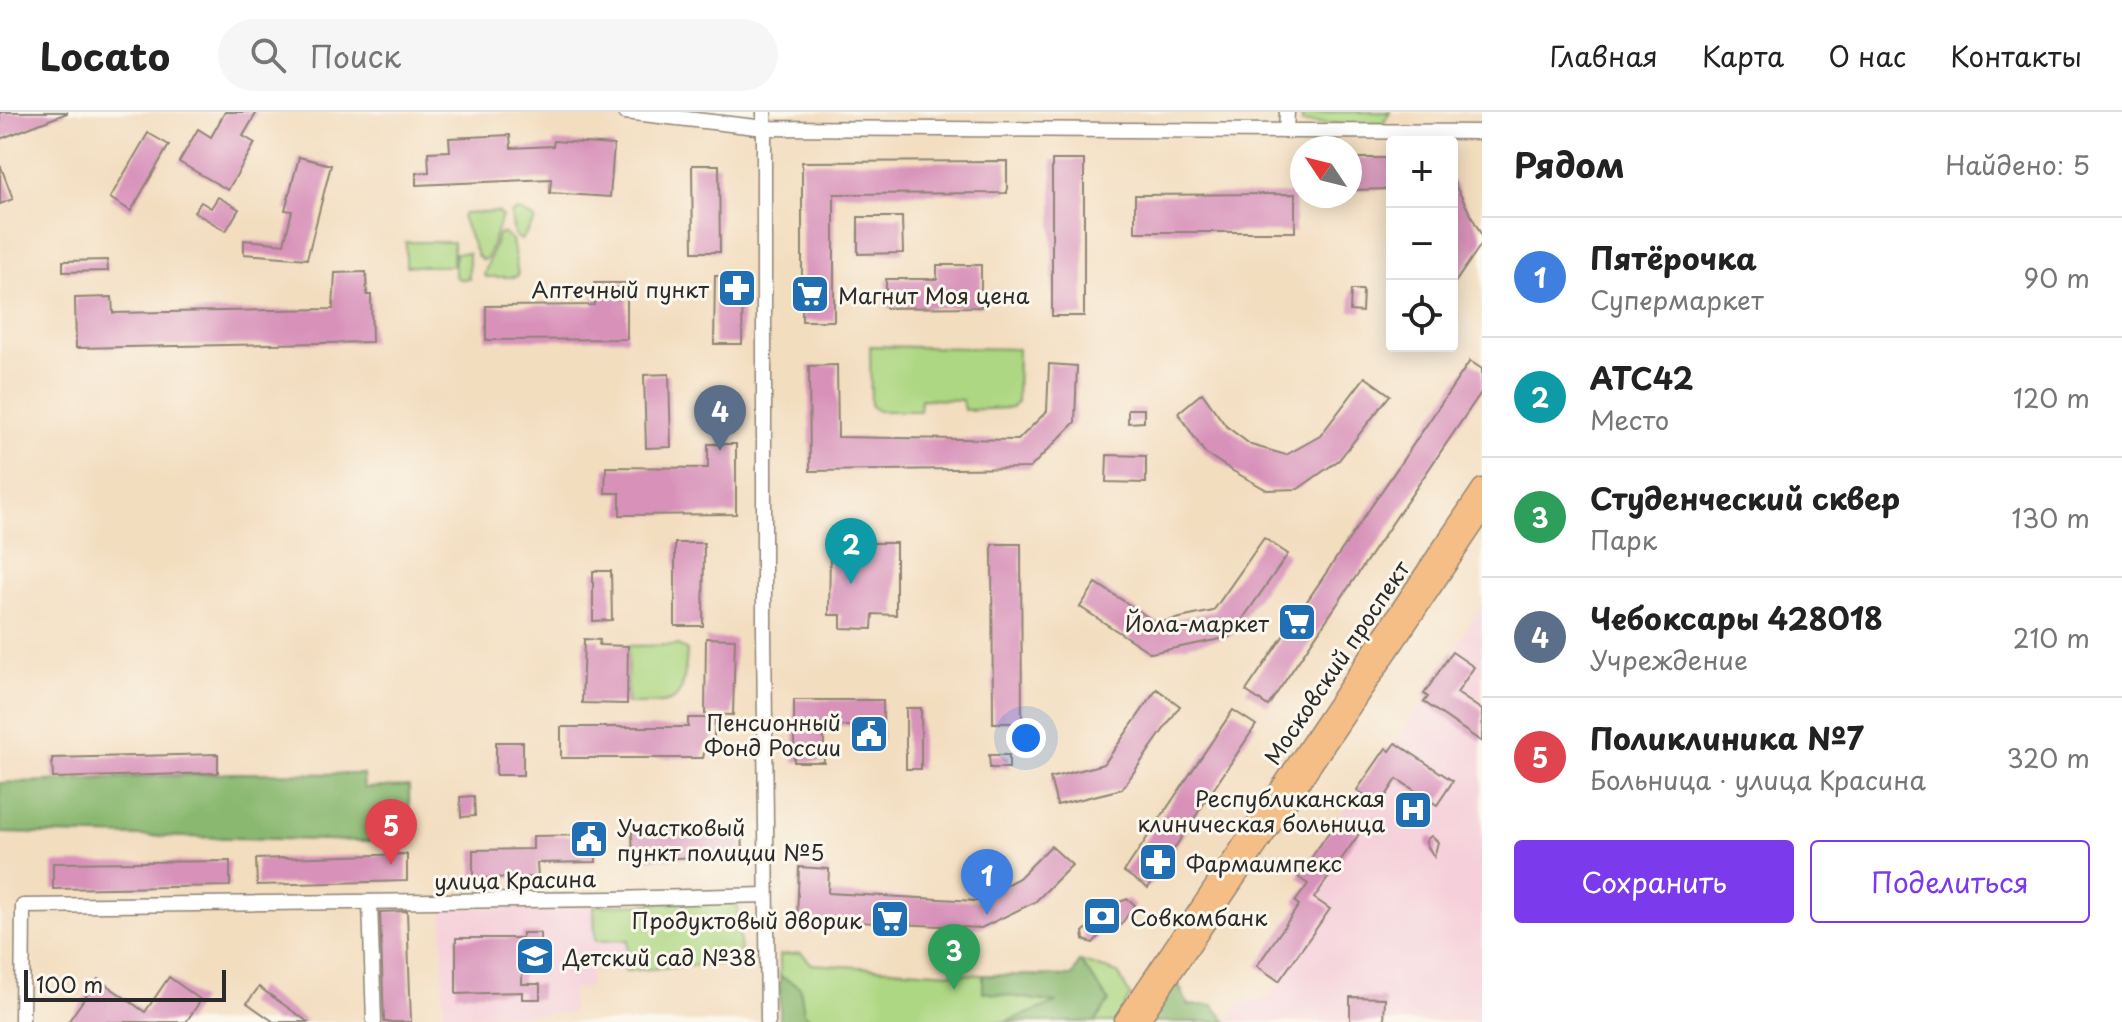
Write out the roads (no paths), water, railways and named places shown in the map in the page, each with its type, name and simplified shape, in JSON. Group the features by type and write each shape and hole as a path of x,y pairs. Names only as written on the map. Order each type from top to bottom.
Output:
{"main road":[{"name":"Московский проспект","path":"1123,1022 1482,488"},
{"name":"Московский проспект","path":"1139,1022 1482,513"}],"street":[{"path":"625,112 765,128 1482,132"},
{"path":"764,112 768,1022"},
{"path":"1286,130 1287,112"},
{"name":"улица Красина","path":"22,1022 23,906 766,895"},
{"path":"370,902 374,1022"}],"place":[{"name":"Аптечный пункт","path":"737,288"},
{"name":"Магнит Моя цена","path":"810,294"},
{"name":"Чебоксары 428018","path":"720,451"},
{"name":"АТС42","path":"851,584"},
{"name":"Йола-маркет","path":"1297,622"},
{"name":"Пенсионный Фонд России","path":"869,734"},
{"name":"Республиканская клиническая больница","path":"1413,810"},
{"name":"Участковый пункт полиции №5","path":"589,839"},
{"name":"Фармаимпекс","path":"1158,862"},
{"name":"Поликлиника №7","path":"391,865"},
{"name":"Пятёрочка","path":"987,915"},
{"name":"Совкомбанк","path":"1102,916"},
{"name":"Продуктовый дворик","path":"890,919"},
{"name":"Детский сад №38","path":"535,956"},
{"name":"Студенческий сквер","path":"954,990"}]}
